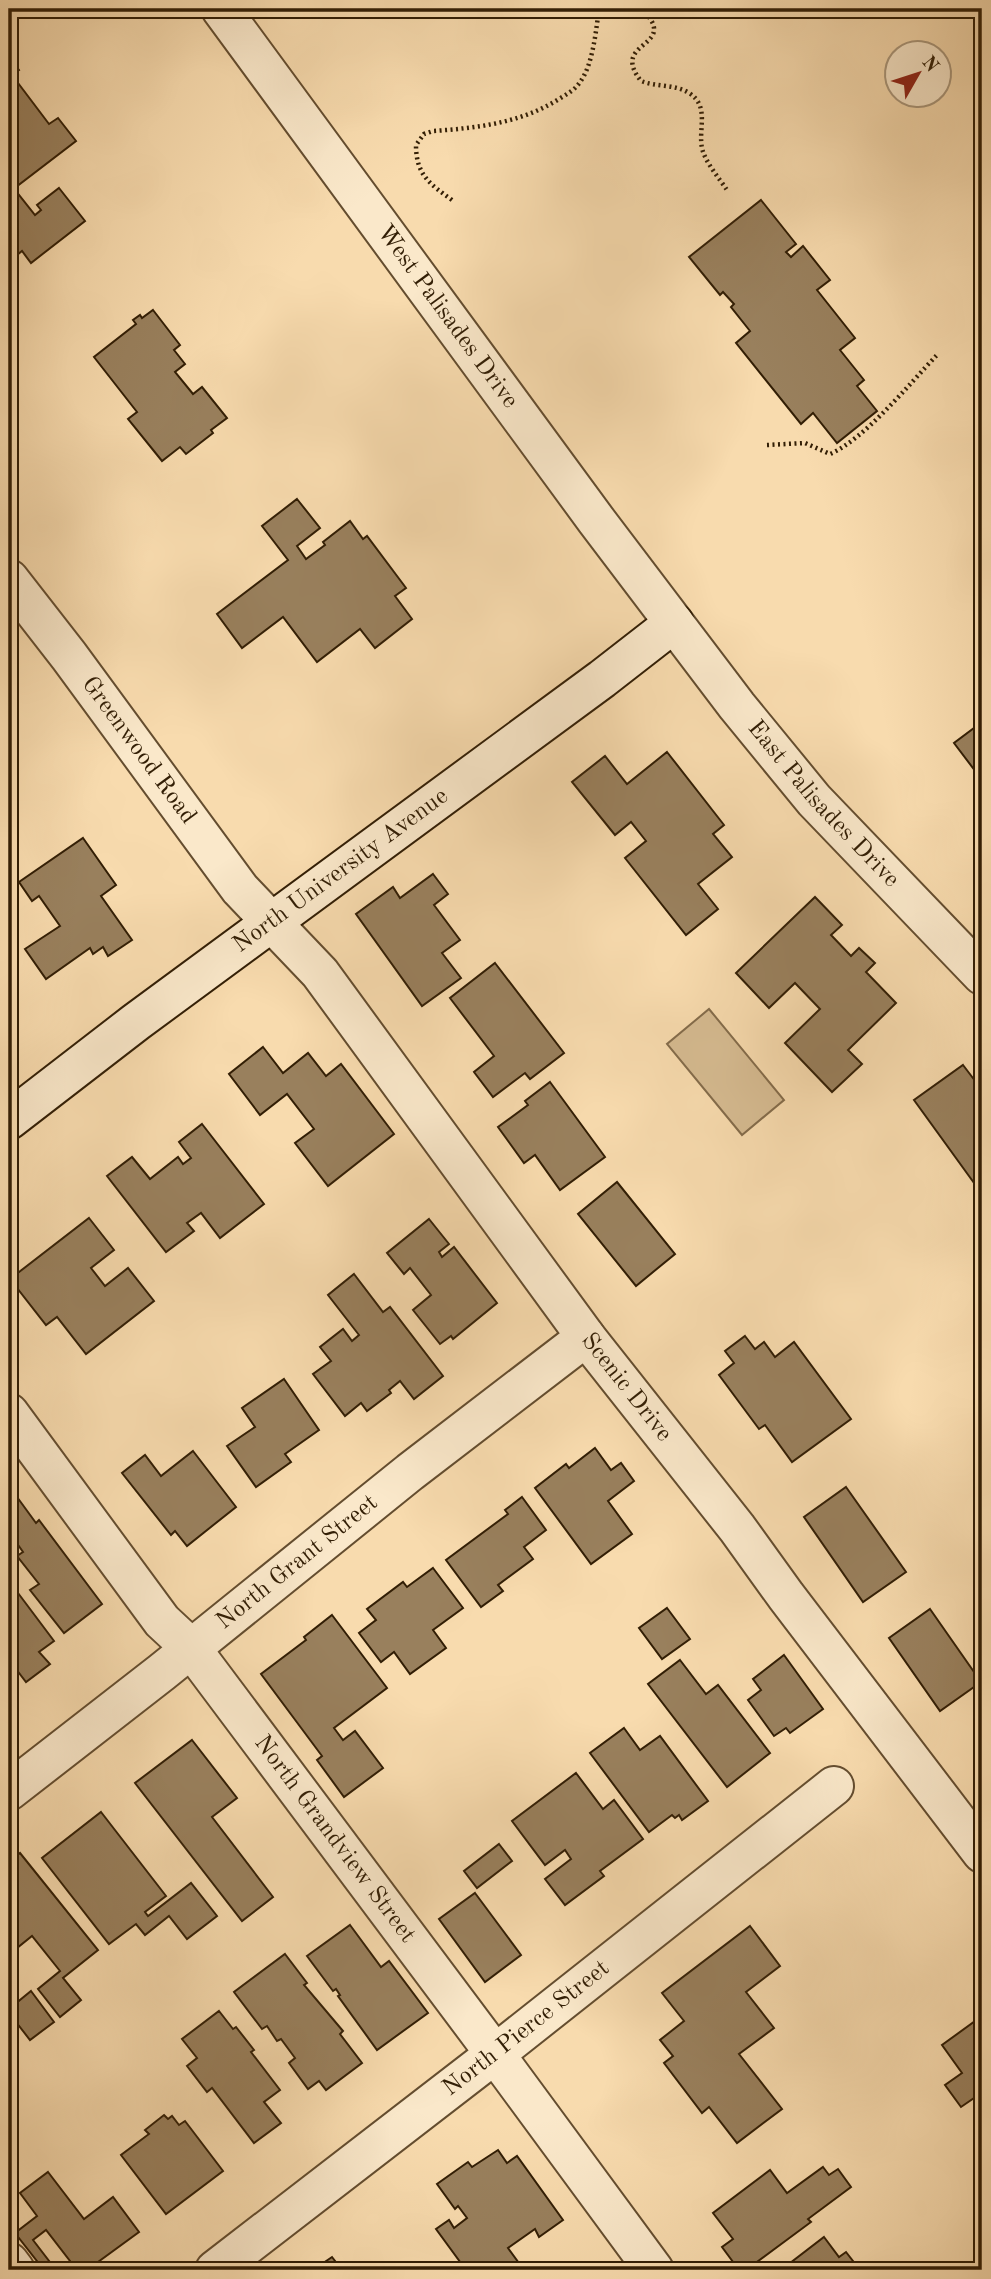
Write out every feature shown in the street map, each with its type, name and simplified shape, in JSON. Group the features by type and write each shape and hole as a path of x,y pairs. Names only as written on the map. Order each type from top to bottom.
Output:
{"street":[{"name":"West Palisades Drive","path":"221,9 674,623"},
{"name":"Greenwood Road","path":"9,579 69,656 240,889 271,922"},
{"name":"North University Avenue","path":"9,1120 136,1021 674,623"},
{"name":"East Palisades Drive","path":"674,623 814,800 982,975"},
{"name":"Scenic Drive","path":"271,922 320,973 586,1337 737,1528 982,1853"},
{"name":"North Grant Street","path":"9,1791 162,1672 420,1464 586,1337"},
{"name":"North Grandview Street","path":"9,1413 162,1621 191,1648 654,2270"},
{"name":"North Pierce Street","path":"215,2270 495,2054 834,1786"},
{"path":"9,2262 15,2270"}],"path":[{"path":"452,200 421,173 416,159 416,145 424,134 502,123 522,117 572,91 587,70 599,9"},
{"path":"641,9 654,27 653,33 634,56 633,70 641,81 683,90 701,106 701,147 727,190"},
{"path":"767,445 805,443 830,454 843,448 872,423 937,355"}],"shaded area":[{"path":"709,1009 784,1100 742,1135 667,1044"}],"building":[{"path":"9,57 19,70 12,75 49,124 58,118 76,141 12,190 9,186"},
{"path":"59,188 85,221 31,263 22,251 12,259 9,255 9,203 19,195 35,215 41,210 37,205"},
{"path":"761,200 796,244 786,252 791,257 803,246 830,280 817,290 855,338 840,350 864,380 857,386 877,411 837,443 813,413 801,424 736,343 750,331 731,307 734,304 723,292 720,295 689,257"},
{"path":"153,310 180,345 174,350 185,364 175,372 193,394 202,387 227,418 186,454 180,447 162,461 128,419 137,412 94,357 136,324 133,320 140,315 142,318"},
{"path":"297,499 320,528 297,546 306,559 350,521 363,539 367,536 406,588 395,596 412,619 375,648 360,629 317,662 283,617 242,648 217,614 288,560 262,526"},
{"path":"982,722 982,780 954,743"},
{"path":"667,752 724,825 713,834 732,857 698,884 718,909 686,935 625,858 646,841 631,822 615,835 572,782 605,756 627,784"},
{"path":"83,838 116,885 101,896 132,940 108,956 103,947 93,954 90,948 46,979 25,949 60,926 39,896 32,901 19,882"},
{"path":"433,874 448,894 434,905 460,940 442,953 461,978 422,1006 356,914 393,887 400,898"},
{"path":"815,897 842,925 831,935 851,956 859,948 875,963 866,972 896,1003 848,1050 862,1064 832,1092 785,1043 820,1009 795,983 769,1008 736,973"},
{"path":"495,963 564,1053 530,1079 525,1073 493,1097 474,1072 494,1056 450,998"},
{"path":"263,1047 283,1073 308,1053 326,1076 341,1064 394,1134 328,1186 295,1143 314,1129 287,1094 260,1115 229,1074"},
{"path":"963,1065 982,1090 982,1194 914,1100"},
{"path":"550,1082 605,1157 560,1190 535,1155 524,1163 498,1127 528,1105 525,1101"},
{"path":"202,1124 264,1204 220,1238 201,1213 187,1223 194,1231 166,1252 107,1176 132,1157 150,1179 178,1157 183,1164 191,1158 179,1142"},
{"path":"617,1182 675,1254 636,1286 578,1214"},
{"path":"89,1218 114,1250 91,1268 105,1286 128,1268 154,1301 86,1354 57,1317 46,1325 10,1279"},
{"path":"429,1219 449,1244 439,1252 442,1257 454,1247 497,1303 453,1339 451,1336 440,1344 413,1310 431,1295 410,1268 404,1274 387,1253"},
{"path":"354,1274 383,1312 390,1307 443,1376 414,1399 400,1381 389,1390 391,1393 367,1411 361,1403 345,1416 313,1374 331,1361 320,1347 343,1329 352,1341 359,1335 328,1295"},
{"path":"745,1336 755,1349 764,1342 775,1357 794,1342 851,1419 792,1462 765,1425 759,1429 719,1375 734,1363 725,1351"},
{"path":"284,1379 319,1430 285,1454 291,1462 256,1487 227,1446 255,1427 242,1408"},
{"path":"595,1448 611,1470 621,1463 634,1481 608,1501 632,1534 591,1564 535,1488 566,1464 569,1468"},
{"path":"193,1451 236,1507 187,1546 175,1531 171,1535 122,1473 145,1455 161,1476"},
{"path":"846,1487 906,1572 863,1602 804,1517"},
{"path":"17,1497 36,1523 39,1520 102,1604 64,1633 30,1590 39,1584 17,1556 23,1552 9,1532 9,1503"},
{"path":"522,1497 546,1530 524,1547 533,1559 498,1585 503,1591 481,1607 446,1560 508,1514 505,1510"},
{"path":"433,1568 463,1608 433,1630 446,1648 410,1674 394,1652 381,1662 359,1633 376,1620 367,1609 403,1582 407,1587"},
{"path":"9,1581 54,1641 39,1652 50,1664 26,1682 16,1669 10,1673 9,1671"},
{"path":"667,1608 690,1639 662,1659 639,1628"},
{"path":"930,1609 981,1682 940,1711 889,1638"},
{"path":"332,1615 387,1688 334,1728 343,1740 355,1731 383,1768 344,1797 317,1760 322,1756 261,1674 306,1640 304,1637"},
{"path":"784,1655 823,1709 790,1733 786,1728 774,1736 748,1700 761,1690 753,1679"},
{"path":"680,1660 706,1694 718,1685 770,1753 727,1787 648,1684"},
{"path":"624,1728 640,1750 660,1736 708,1801 682,1820 679,1815 675,1818 672,1815 649,1832 590,1753"},
{"path":"192,1740 237,1798 212,1817 273,1897 242,1921 135,1783"},
{"path":"576,1773 603,1809 614,1800 643,1839 600,1871 604,1876 565,1905 545,1879 571,1859 565,1850 545,1865 512,1821"},
{"path":"101,1812 166,1896 145,1912 148,1916 191,1883 217,1916 187,1939 169,1916 145,1935 136,1924 109,1944 42,1858"},
{"path":"499,1844 512,1861 477,1888 464,1871"},
{"path":"20,1853 98,1950 63,1978 81,2000 60,2017 38,1989 60,1971 32,1936 17,1948 9,1938 9,1862"},
{"path":"475,1893 521,1955 485,1982 439,1919"},
{"path":"350,1925 381,1967 389,1961 428,2013 377,2050 338,1996 340,1995 336,1989 333,1991 307,1956"},
{"path":"750,1926 780,1966 746,1992 774,2028 739,2054 782,2109 737,2143 709,2107 702,2113 664,2063 673,2056 660,2040 684,2021 662,1993"},
{"path":"285,1954 307,1983 304,1985 343,2031 340,2034 362,2063 326,2090 319,2081 308,2089 289,2063 295,2058 281,2039 277,2041 267,2026 262,2029 234,1992"},
{"path":"31,1991 54,2022 30,2040 9,2013 9,2009"},
{"path":"219,2011 254,2050 251,2052 280,2090 264,2102 281,2123 254,2143 212,2088 207,2092 187,2066 197,2058 182,2039"},
{"path":"982,2016 982,2097 980,2094 961,2107 945,2085 962,2073 942,2045"},
{"path":"164,2115 168,2119 172,2116 179,2125 185,2121 223,2171 166,2214 121,2155 149,2134 145,2130"},
{"path":"498,2150 507,2163 517,2156 563,2220 539,2237 535,2229 508,2248 524,2270 466,2270 436,2229 449,2220 454,2228 467,2218 458,2206 455,2209 437,2184 468,2162 472,2167"},
{"path":"823,2167 829,2175 838,2169 851,2187 808,2219 811,2222 746,2270 739,2270 722,2247 733,2239 713,2213 770,2170 787,2193"},
{"path":"48,2172 84,2219 113,2197 139,2232 87,2270 77,2270 46,2230 33,2240 56,2270 44,2270 15,2233 37,2216 20,2193"},
{"path":"824,2237 839,2257 846,2252 860,2270 781,2270"},
{"path":"332,2257 342,2270 313,2270"}]}
